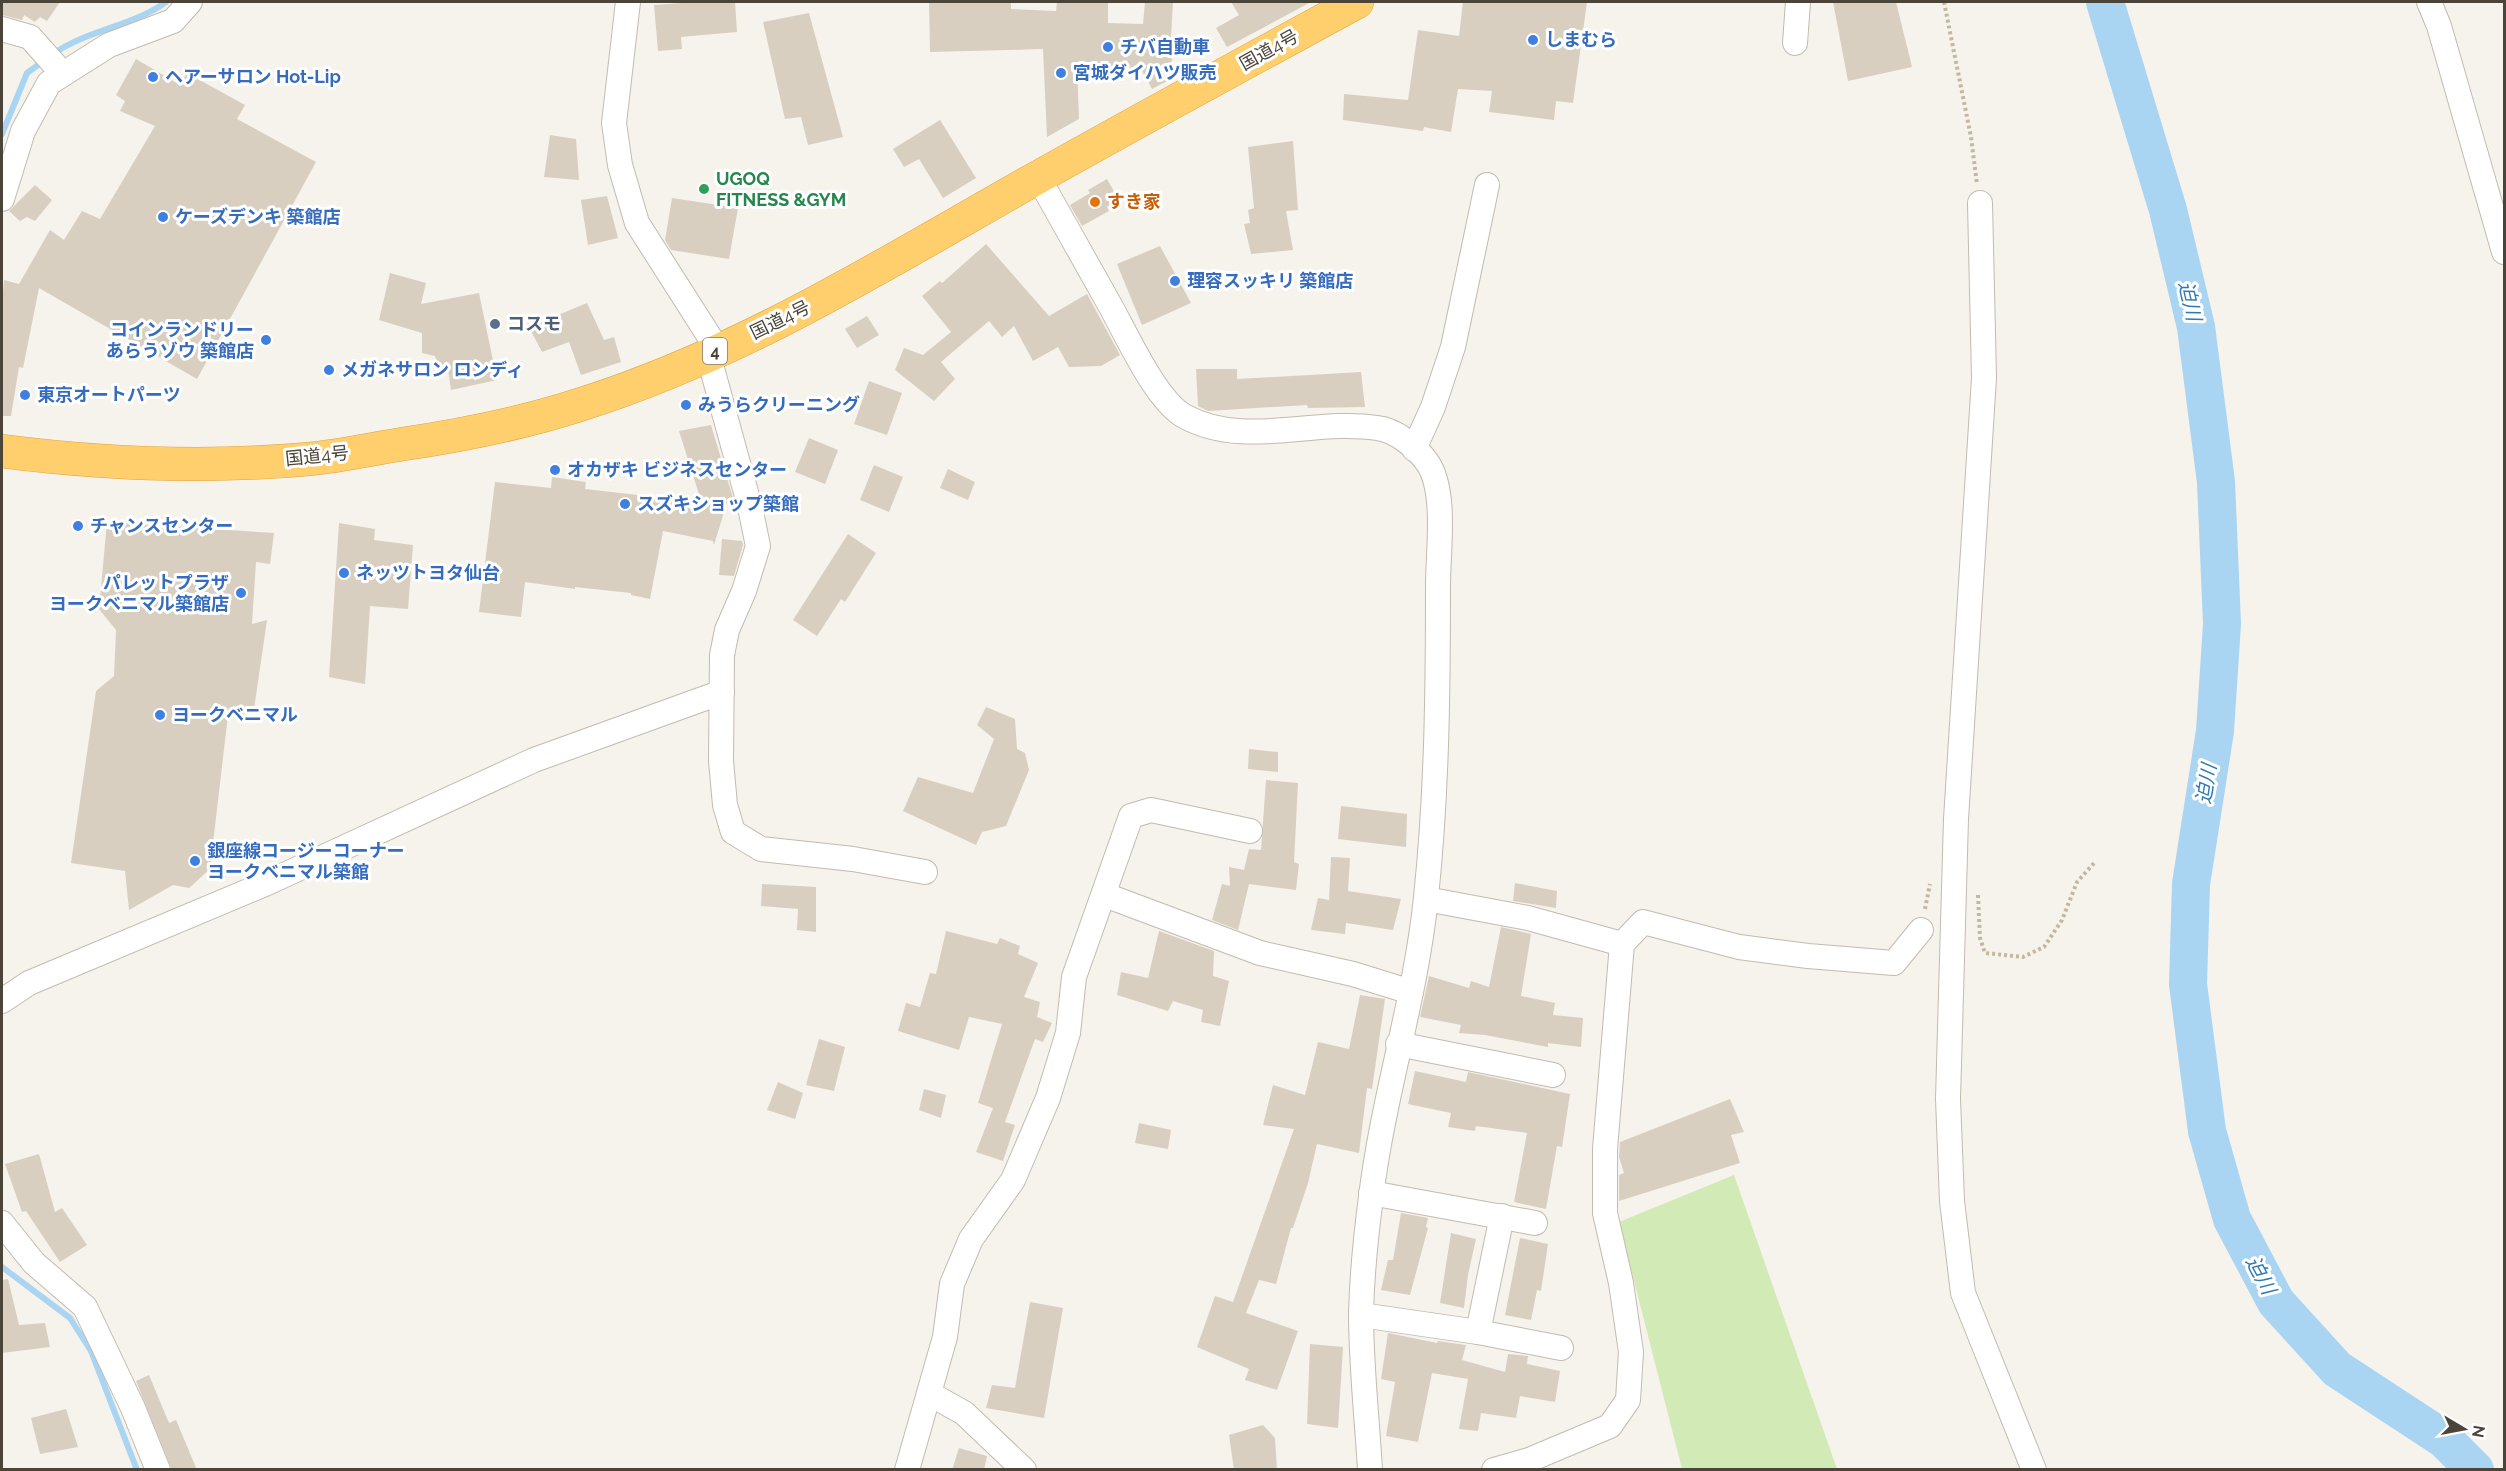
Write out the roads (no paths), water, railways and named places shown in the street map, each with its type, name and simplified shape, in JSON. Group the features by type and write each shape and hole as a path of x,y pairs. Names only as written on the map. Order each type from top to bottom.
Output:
{"highway":[{"name":"国道4号","path":"2,451 100,462 161,464 311,459 451,437 524,421 583,404 641,383 713,352 834,294 1038,177 1357,2"}],"street":[{"path":"2,199 23,131 49,83 60,71 109,45 173,21 190,2"},
{"path":"628,2 614,123 620,165 637,223 713,352 758,546 744,591 727,630 722,655 721,761 725,805 733,831 761,849 853,859 925,872"},
{"path":"1795,43 1798,2"},
{"path":"2429,2 2439,26 2505,252"},
{"path":"2,29 30,37 60,71"},
{"path":"1038,177 1154,385 1181,415 1211,427 1247,432 1338,427 1380,428 1400,437 1414,448 1426,461 1437,479 1437,733 1426,899 1411,992 1398,1044 1371,1193 1361,1315 1370,1470"},
{"path":"1414,448 1433,407 1453,347 1487,185"},
{"path":"1980,203 1984,378 1956,819 1948,1098 1952,1201 1963,1293 2034,1470"},
{"path":"2,1001 29,983 265,885 534,760 722,692"},
{"path":"907,1470 945,1337 952,1284 971,1239 1013,1180 1036,1129 1068,1033 1074,977 1131,816 1151,810 1250,831"},
{"path":"1104,895 1260,953 1353,974 1411,992"},
{"path":"1426,899 1528,918 1622,944"},
{"path":"1494,1470 1529,1460 1610,1426 1628,1400 1631,1352 1621,1283 1605,1213 1605,1149 1622,944 1643,922 1739,946 1808,956 1893,963 1921,930"},
{"path":"1398,1044 1553,1075"},
{"path":"1371,1193 1535,1222"},
{"path":"1478,1332 1502,1216"},
{"path":"2,1223 34,1263 85,1307 133,1408 158,1470"},
{"path":"1361,1315 1478,1332 1561,1348"},
{"path":"930,1394 964,1413 1024,1470"}],"waterway":[{"path":"53,54 80,39 139,17 166,2"},
{"name":"迫川","path":"2105,2 2168,210 2196,327 2216,482 2222,624 2215,731 2191,884 2188,984 2207,1131 2232,1219 2276,1302 2337,1369 2444,1439 2475,1470"},
{"path":"2,134 27,73 45,60"},
{"path":"2,1267 70,1318 91,1351 137,1470"}],"place":[{"name":"しまむら","path":"1533,40"},
{"name":"チバ自動車","path":"1108,47"},
{"name":"宮城ダイハツ販売","path":"1061,73"},
{"name":"ヘアーサロン Hot-Lip","path":"153,77"},
{"name":"UGOQ FITNESS &GYM","path":"704,189"},
{"name":"すき家","path":"1095,202"},
{"name":"ケーズデンキ 築館店","path":"163,217"},
{"name":"理容スッキリ 築館店","path":"1175,281"},
{"name":"コスモ","path":"495,324"},
{"name":"コインランドリー あらうゾウ 築館店","path":"266,340"},
{"name":"メガネサロン ロンディ","path":"329,370"},
{"name":"東京オートパーツ","path":"25,395"},
{"name":"みうらクリーニング","path":"686,405"},
{"name":"オカザキ ビジネスセンター","path":"555,470"},
{"name":"スズキショップ築館","path":"625,504"},
{"name":"チャンスセンター","path":"78,526"},
{"name":"ネッツトヨタ仙台","path":"344,573"},
{"name":"パレットプラザ ヨークベニマル築館店","path":"241,593"},
{"name":"ヨークベニマル","path":"160,715"},
{"name":"銀座線コージーコーナー ヨークベニマル築館","path":"195,861"}]}
